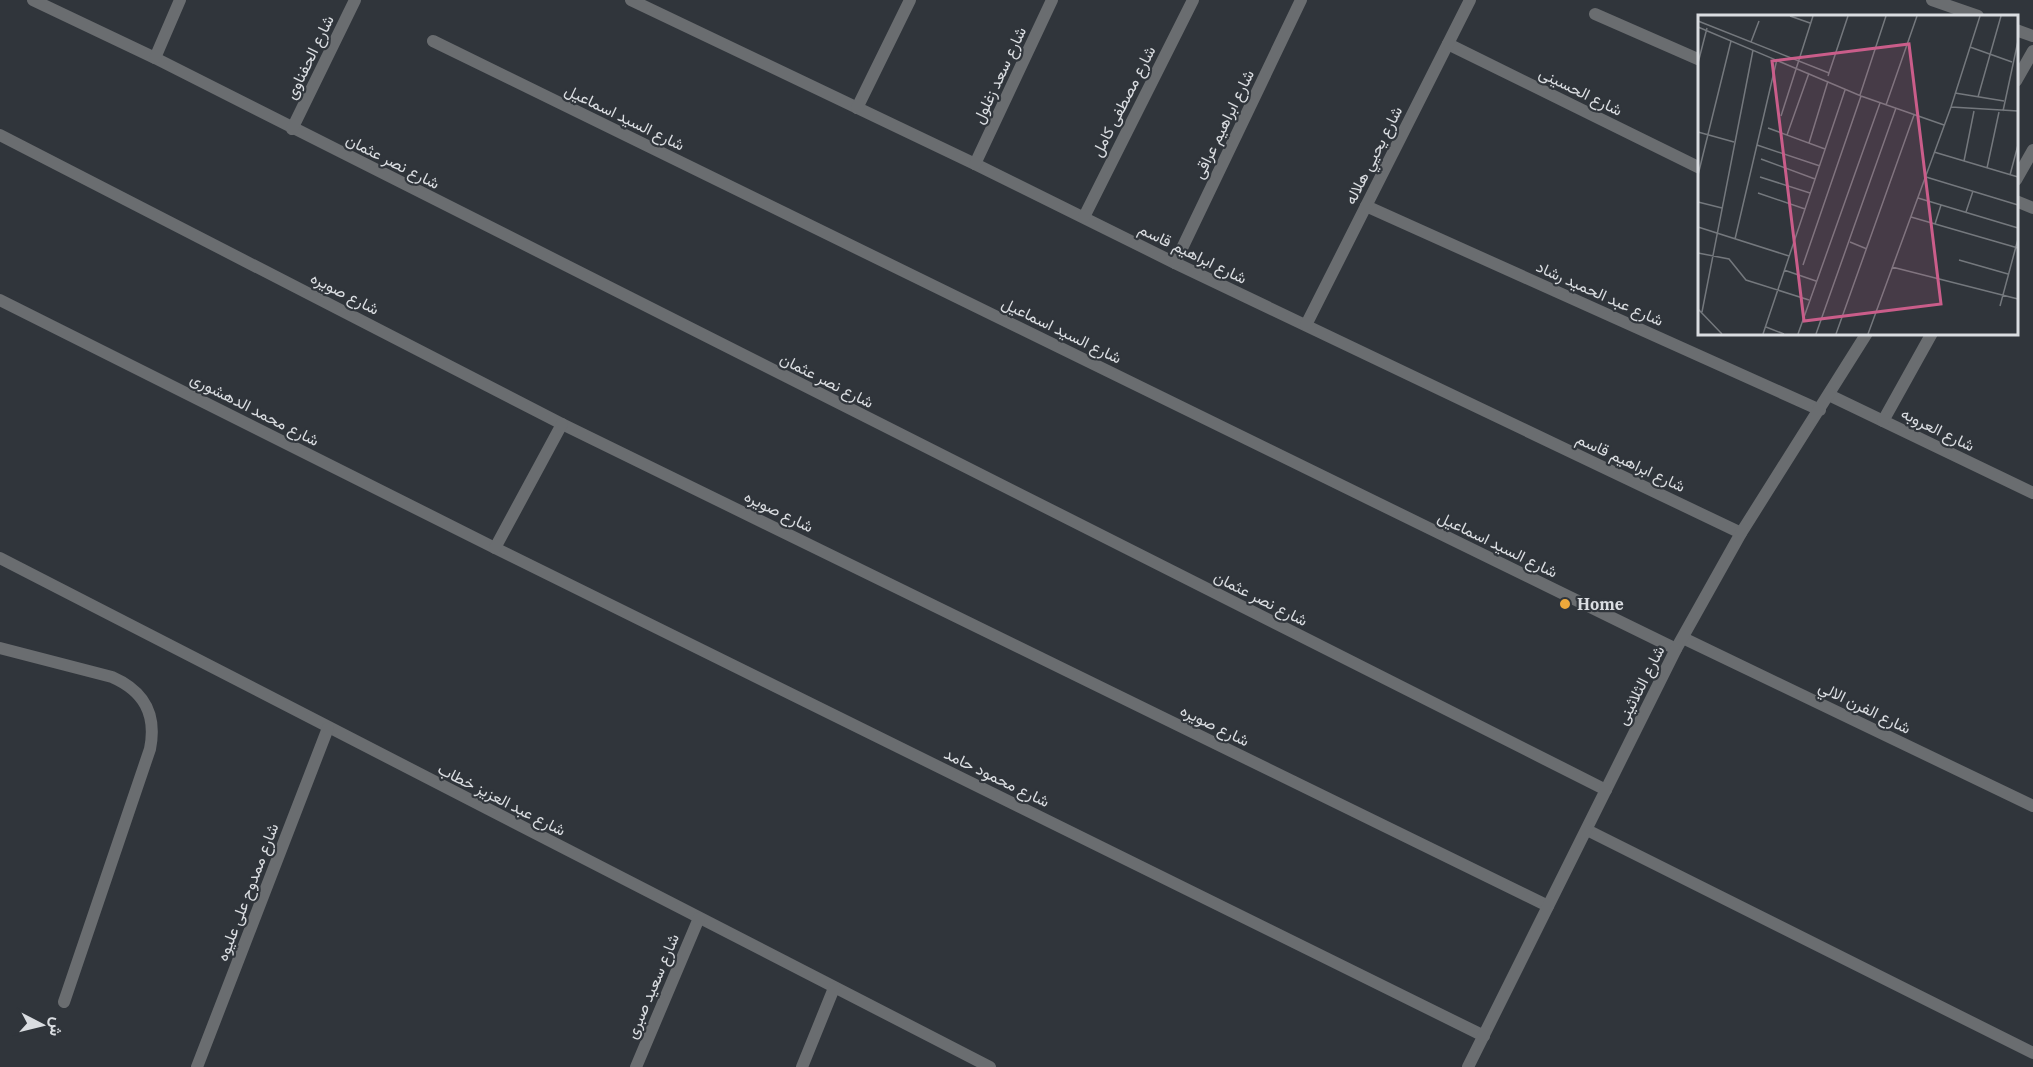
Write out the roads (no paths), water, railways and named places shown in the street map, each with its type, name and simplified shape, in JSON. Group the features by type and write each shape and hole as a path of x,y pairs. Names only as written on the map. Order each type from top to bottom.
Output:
{"street":[{"name":"شارع نصر عثمان","path":"33,0 155,58 1606,790"},
{"path":"155,58 180,0"},
{"name":"شارع الحفناوى","path":"292,129 355,0"},
{"name":"شارع ابراهيم قاسم","path":"631,0 975,164 1306,326 1742,533"},
{"path":"857,108 910,0"},
{"name":"شارع سعد زغلول","path":"975,164 1052,0"},
{"name":"شارع مصطفى كامل","path":"1084,217 1193,0"},
{"name":"شارع ابراهيم عراقى","path":"1175,263 1301,0"},
{"name":"شارع يحيي هلاله","path":"1306,326 1470,0"},
{"path":"1932,0 1975,15"},
{"path":"1595,14 1698,59"},
{"path":"2018,31 2033,36"},
{"name":"شارع السيد اسماعيل","path":"433,41 1676,649"},
{"name":"شارع الحسينى","path":"1448,44 1698,167"},
{"path":"2018,77 2033,51"},
{"name":"شارع صويره","path":"0,135 562,424 1548,906"},
{"path":"2018,176 2033,150"},
{"path":"2018,202 2033,208"},
{"name":"شارع عبد الحميد رشاد","path":"1366,206 1820,410"},
{"name":"شارع محمد الدهشورى","path":"0,300 495,548"},
{"name":"شارع الثلاثينى","path":"1468,1067 1676,649 1742,533 1866,334"},
{"path":"1883,421 1931,334"},
{"name":"شارع العروبه","path":"1829,395 2033,493"},
{"path":"495,548 562,424"},
{"name":"شارع محمود حامد","path":"495,548 1484,1036"},
{"name":"شارع عبد العزيز خطاب","path":"0,558 990,1067"},
{"name":"شارع الفرن الالي","path":"1683,638 2033,806"},
{"path":"0,648 112,677 123,682 141,697 152,722 150,749 64,1002"},
{"name":"شارع ممدوح على عليوه","path":"197,1067 328,728"},
{"path":"1587,830 2033,1053"},
{"name":"شارع سعيد صبرى","path":"636,1067 699,918"},
{"path":"802,1067 834,988"}],"place":[{"name":"Home","path":"1565,604"}]}
